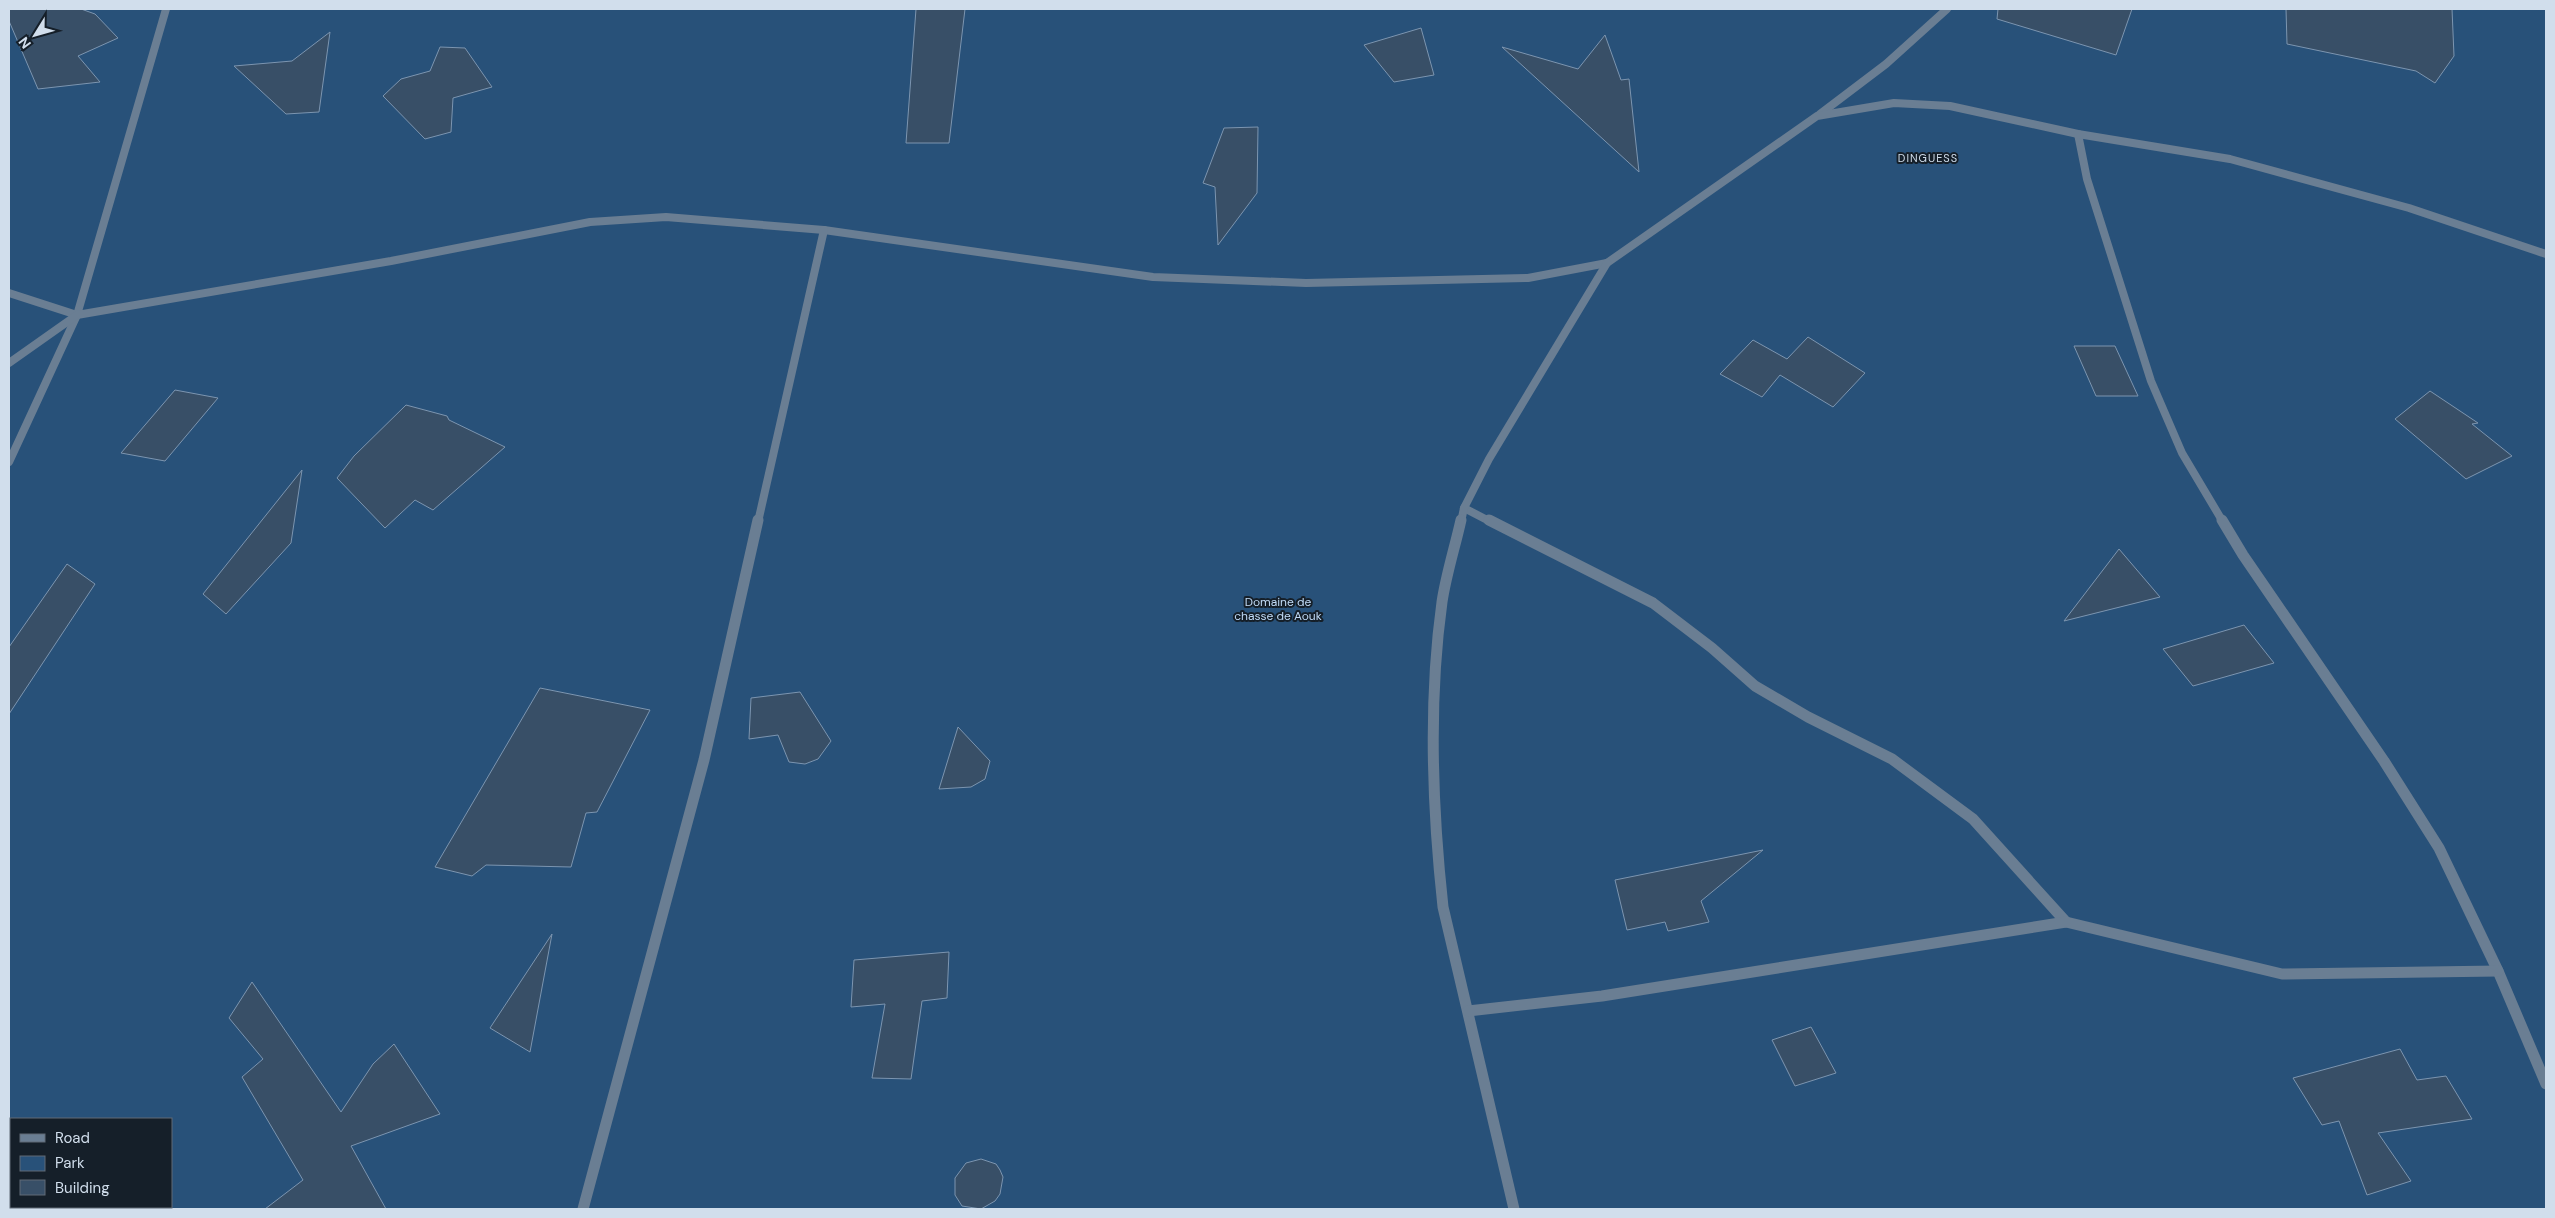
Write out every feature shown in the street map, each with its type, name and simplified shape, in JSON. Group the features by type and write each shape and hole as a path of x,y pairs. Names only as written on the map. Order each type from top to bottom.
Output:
{"street":[{"path":"9,462 77,315 166,9"},
{"path":"1514,1209 1441,888 1432,725 1442,601 1464,508 1489,459 1607,263 1870,79 1924,32 1947,9"},
{"path":"1817,116 1894,103 1950,106 2078,134 2230,159 2409,208 2546,254"},
{"path":"2078,134 2087,179 2151,382 2182,453 2243,555 2384,761 2439,848 2498,971 2546,1084"},
{"path":"9,363 77,315 391,261 590,222 666,217 824,230 1153,277 1306,283 1446,282 1528,278 1607,263"},
{"path":"583,1209 704,760 824,230"},
{"path":"9,293 77,315"},
{"path":"1464,508 1653,603 1712,648 1755,686 1808,717 1892,758 1973,819 2066,922"},
{"path":"1468,1011 1602,996 1812,960 2066,922 2282,974 2498,971"}],"green space":[{"name":"Domaine de chasse de Aouk","path":"9,9 2546,9 2546,1209 9,1209"}],"building":[{"path":"9,9 81,9 95,14 118,38 78,56 100,82 38,89 9,21"},
{"path":"916,9 965,9 949,143 906,143"},
{"path":"1998,9 2132,9 2116,55 1997,19"},
{"path":"2286,9 2452,9 2454,56 2435,83 2416,71 2287,44"},
{"path":"1421,28 1434,75 1394,82 1364,45"},
{"path":"330,32 319,112 286,114 234,66 292,61"},
{"path":"1605,35 1621,80 1629,79 1639,172 1502,47 1578,69"},
{"path":"440,47 465,48 492,87 453,98 451,132 425,139 383,96 401,79 430,71"},
{"path":"1258,127 1257,193 1218,245 1215,187 1203,183 1224,128"},
{"path":"1808,337 1865,373 1833,407 1780,375 1762,397 1720,374 1753,340 1787,359"},
{"path":"2074,346 2115,346 2138,396 2096,396"},
{"path":"175,390 218,398 165,461 121,453"},
{"path":"2430,391 2478,423 2472,424 2512,456 2466,479 2395,419"},
{"path":"406,405 447,416 449,420 505,447 433,510 415,500 385,528 337,478 354,456"},
{"path":"302,470 291,543 226,614 203,594"},
{"path":"2119,549 2160,597 2064,621"},
{"path":"67,564 95,584 9,714 9,647"},
{"path":"2244,625 2274,663 2193,686 2163,649"},
{"path":"540,688 650,710 597,812 586,813 571,867 486,865 472,876 435,867"},
{"path":"800,692 831,741 818,759 805,764 789,762 778,735 749,739 751,698"},
{"path":"958,727 990,761 985,779 971,787 939,789"},
{"path":"1763,850 1701,901 1709,922 1668,931 1665,922 1627,930 1615,880"},
{"path":"552,934 530,1052 490,1028"},
{"path":"949,952 947,998 922,1001 911,1079 872,1078 885,1004 851,1007 854,960"},
{"path":"252,982 341,1112 373,1064 394,1044 440,1114 351,1146 386,1209 265,1209 303,1180 242,1077 263,1059 229,1018"},
{"path":"1811,1027 1836,1073 1795,1086 1772,1040"},
{"path":"2400,1049 2417,1080 2446,1076 2472,1119 2378,1133 2411,1181 2367,1195 2339,1121 2322,1125 2293,1078"},
{"path":"981,1159 996,1164 1000,1170 1003,1177 1000,1194 995,1201 981,1209 962,1206 955,1195 955,1178 966,1163"}],"district":[{"name":"DINGUESS","path":"1928,158"}]}
